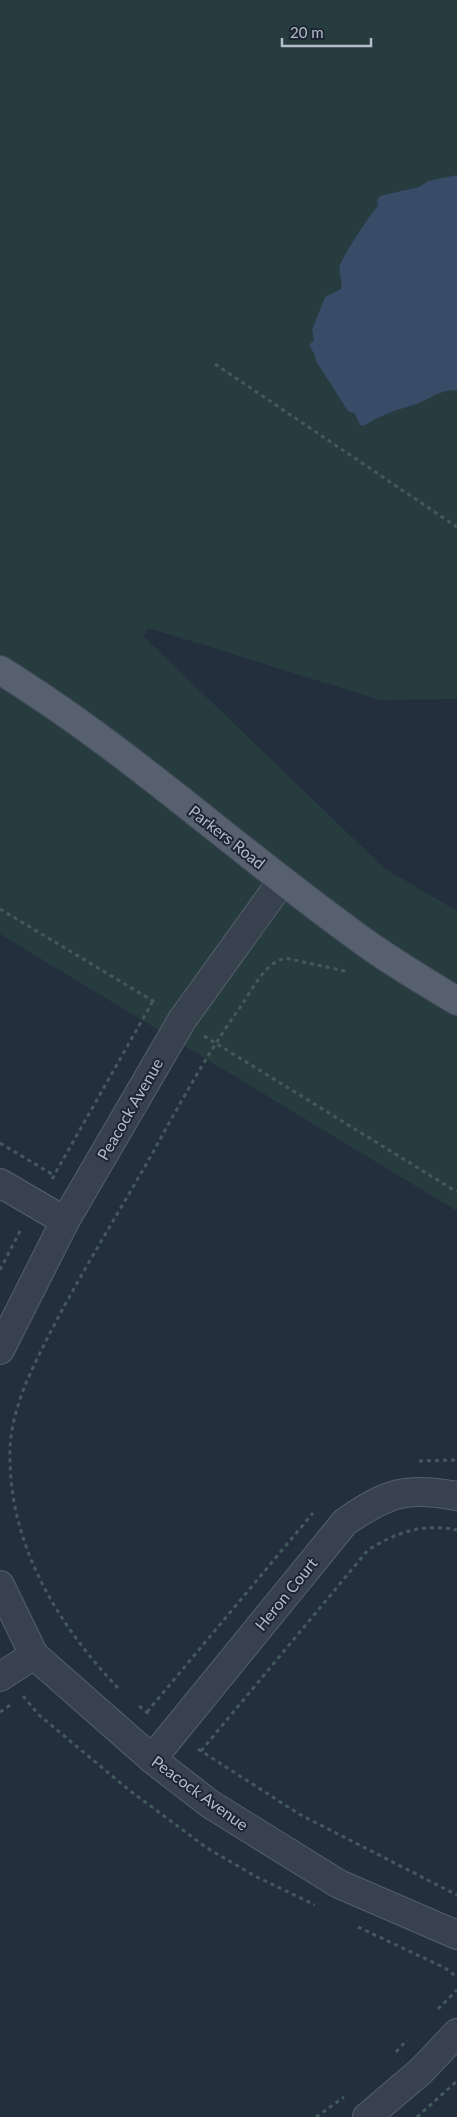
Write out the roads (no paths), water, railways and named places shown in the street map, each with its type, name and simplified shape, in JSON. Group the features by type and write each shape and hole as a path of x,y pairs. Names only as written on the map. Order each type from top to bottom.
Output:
{"main road":[{"name":"Parkers Road","path":"0,670 37,693 104,740 282,881 354,934 457,1001"}],"street":[{"name":"Peacock Avenue","path":"0,1350 65,1221 182,1020 282,881"},
{"path":"0,1183 65,1221"},
{"name":"Heron Court","path":"152,1759 345,1522 375,1502 412,1490 457,1496"},
{"name":"Peacock Avenue","path":"0,1584 34,1655 152,1759 210,1804 338,1884 457,1935"},
{"path":"0,1677 34,1655"},
{"path":"367,2117 421,2071 457,2033"}],"water":[{"path":"457,175 457,390 438,394 386,414 363,426 360,425 355,414 348,411 316,361 309,345 314,340 312,330 325,297 341,289 340,265 358,234 378,206 377,201 380,196 419,187 428,181"}]}
